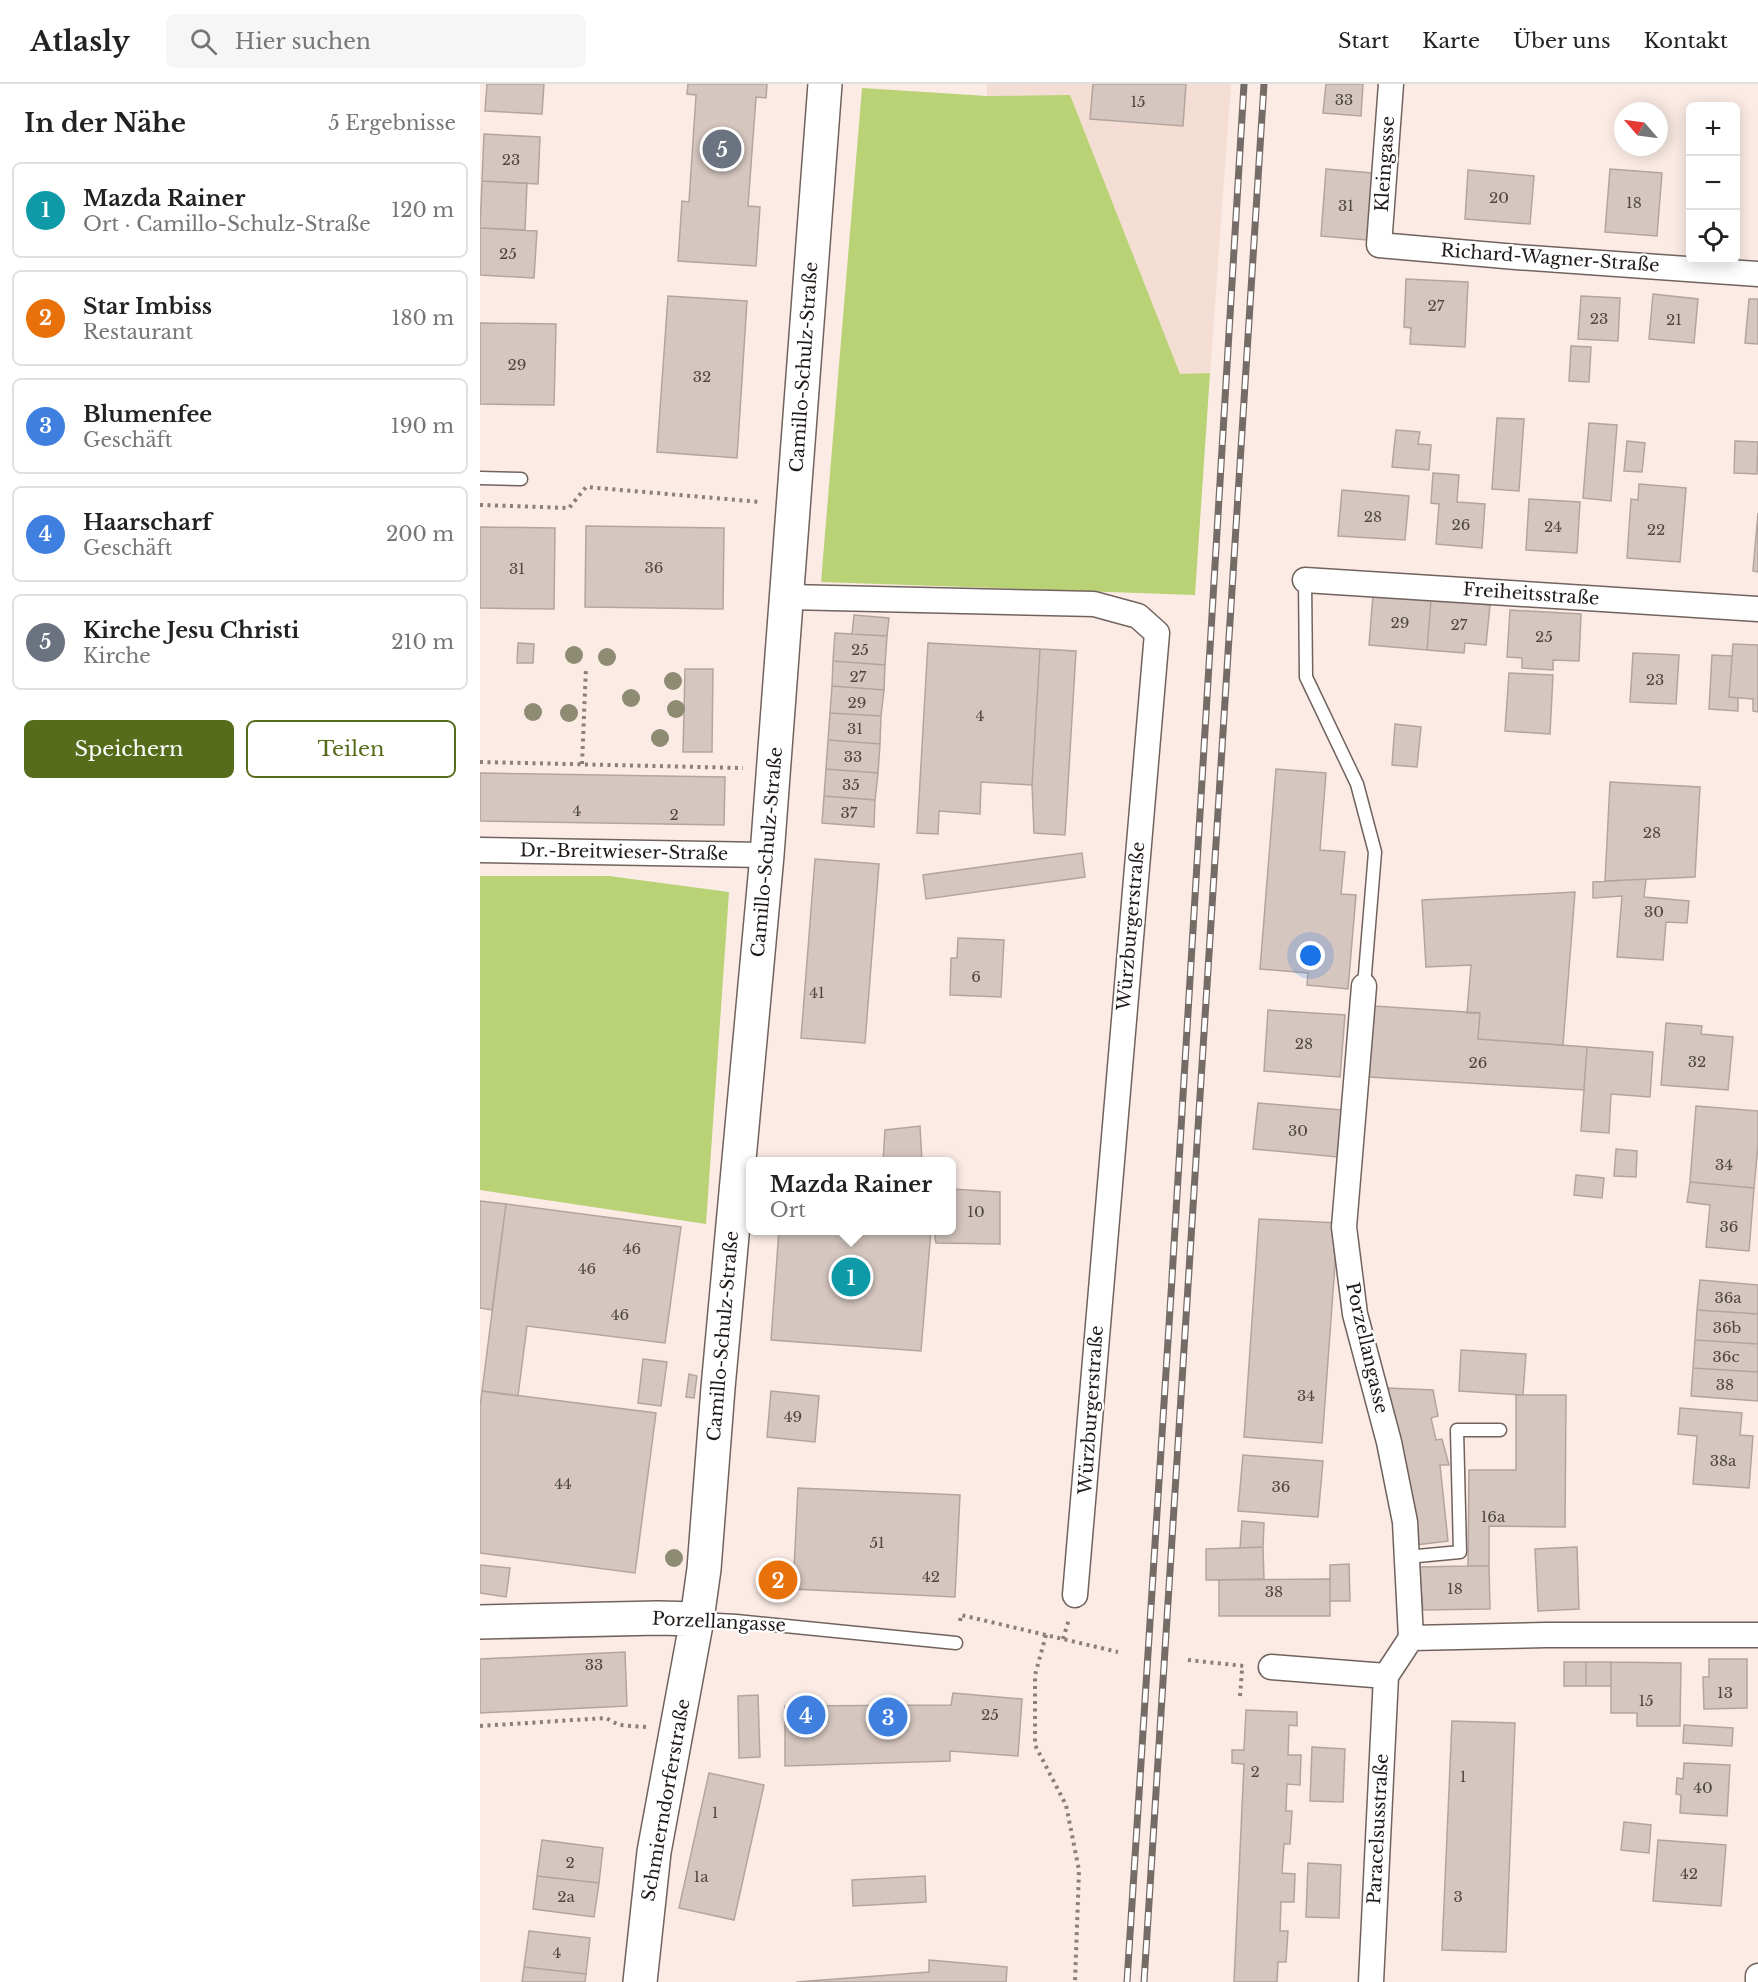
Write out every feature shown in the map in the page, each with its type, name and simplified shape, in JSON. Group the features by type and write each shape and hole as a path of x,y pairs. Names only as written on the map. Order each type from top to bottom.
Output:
{"street":[{"name":"Camillo-Schulz-Straße","path":"698,1619 767,855 825,84"},
{"name":"Kleingasse","path":"1379,245 1391,84"},
{"name":"Richard-Wagner-Straße","path":"1379,245 1758,274"},
{"name":"Freiheitsstraße","path":"1305,580 1758,609"},
{"name":"Würzburgerstraße","path":"788,597 1094,604 1138,616 1157,633 1076,1595"},
{"name":"Dr.-Breitwieser-Straße","path":"480,850 767,855"},
{"name":"Porzellangasse","path":"1364,986 1344,1227 1355,1314 1389,1442 1405,1522 1411,1638"},
{"name":"Porzellangasse","path":"480,1622 698,1619"},
{"name":"Schmierndorferstraße","path":"640,1982 654,1852 698,1619"},
{"path":"1271,1667 1386,1676 1411,1638 1546,1635 1758,1635"},
{"name":"Paracelsusstraße","path":"1371,1982 1386,1676"},
{"path":"1758,1976 1758,1982"}],"lane":[{"path":"480,478 521,479"},
{"path":"1305,580 1306,677 1357,784 1375,852 1364,986"},
{"path":"1407,1557 1460,1552 1457,1430 1500,1430"},
{"name":"Porzellangasse","path":"698,1619 956,1643"}],"path":[{"path":"480,506 568,508 586,488 794,504"},
{"path":"582,765 586,667"},
{"path":"480,762 774,769"},
{"path":"956,1643 961,1615 1118,1652"},
{"path":"1046,1635 1035,1674 1035,1745 1066,1805 1079,1870 1075,1982"},
{"path":"1188,1660 1271,1667"},
{"path":"1240,1696 1242,1666"},
{"path":"480,1726 606,1718 619,1725 677,1729"}],"shaded area":[{"path":"987,84 1231,84 1210,373 1180,375 1070,96 987,96"}],"green space":[{"path":"862,88 987,96 1070,95 1180,374 1210,373 1195,595 821,582"},
{"path":"480,876 609,876 729,892 706,1224 480,1190"}],"building":[{"path":"487,84 544,84 542,114 485,111"},
{"path":"688,84 767,84 766,98 756,97 748,206 760,207 756,266 678,261 682,201 689,202 696,95 687,94"},
{"path":"1093,84 1186,84 1183,126 1090,119"},
{"path":"1326,84 1363,84 1361,116 1323,113"},
{"path":"484,134 540,137 538,184 482,181"},
{"path":"1326,169 1372,173 1367,240 1321,236"},
{"path":"1610,169 1662,173 1657,236 1605,232"},
{"path":"1468,170 1534,176 1530,224 1465,219"},
{"path":"482,181 527,183 525,230 480,228"},
{"path":"480,228 537,231 534,278 480,275"},
{"path":"1406,279 1468,282 1465,347 1410,344 1411,328 1404,327"},
{"path":"1653,294 1698,299 1694,343 1649,339"},
{"path":"668,296 747,301 737,458 657,452"},
{"path":"1581,296 1620,298 1618,341 1578,339"},
{"path":"1749,299 1758,299 1758,344 1745,343"},
{"path":"480,323 556,324 554,405 480,404"},
{"path":"1571,346 1591,347 1589,382 1569,381"},
{"path":"1497,418 1524,419 1519,491 1492,489"},
{"path":"1589,423 1617,425 1611,501 1583,498"},
{"path":"1396,430 1420,432 1418,444 1431,445 1429,470 1392,467"},
{"path":"1627,441 1645,443 1642,472 1624,471"},
{"path":"1735,441 1758,442 1757,474 1734,473"},
{"path":"1433,473 1459,475 1457,502 1485,504 1482,548 1436,544 1439,504 1431,503"},
{"path":"1639,484 1686,488 1680,562 1627,558 1631,499 1638,500"},
{"path":"1342,490 1409,496 1405,540 1338,536"},
{"path":"1529,499 1580,502 1577,553 1526,550"},
{"path":"1758,513 1758,572 1753,571"},
{"path":"586,526 724,528 723,609 585,607"},
{"path":"480,527 555,528 554,609 480,608"},
{"path":"1373,595 1431,600 1427,650 1369,645"},
{"path":"1431,600 1490,605 1486,645 1465,643 1464,653 1427,650"},
{"path":"1510,610 1581,614 1579,661 1553,660 1553,670 1522,668 1522,658 1507,657"},
{"path":"854,615 889,618 887,636 852,634"},
{"path":"835,633 887,636 885,665 833,661"},
{"path":"518,643 534,644 533,663 517,663"},
{"path":"928,643 1040,649 1032,785 981,782 980,814 939,811 938,834 917,833"},
{"path":"1733,644 1758,645 1758,712 1753,711 1753,699 1729,697"},
{"path":"1040,649 1076,651 1065,835 1034,833 1032,785"},
{"path":"1633,653 1679,655 1676,704 1630,702"},
{"path":"1712,655 1732,656 1729,697 1738,698 1738,711 1709,709"},
{"path":"833,661 885,665 884,690 832,686"},
{"path":"685,669 713,669 712,752 683,752"},
{"path":"1509,673 1553,675 1550,734 1505,731"},
{"path":"832,686 884,690 881,716 830,713"},
{"path":"830,713 881,716 880,744 828,740"},
{"path":"1395,724 1421,727 1417,767 1392,765"},
{"path":"828,740 880,744 878,773 826,769"},
{"path":"826,769 878,773 875,800 824,796"},
{"path":"1276,769 1326,773 1320,850 1345,852 1341,894 1356,895 1348,989 1307,985 1308,973 1260,969"},
{"path":"480,773 725,777 724,825 480,821"},
{"path":"1610,782 1700,787 1695,877 1605,881"},
{"path":"824,796 875,800 874,827 822,823"},
{"path":"1082,853 1085,877 926,899 923,875"},
{"path":"815,859 879,864 865,1043 801,1038"},
{"path":"1646,879 1644,897 1689,901 1687,923 1666,922 1663,960 1617,957 1622,896 1593,898 1593,882"},
{"path":"1575,892 1563,1045 1478,1039 1480,1013 1467,1013 1471,965 1426,967 1422,900"},
{"path":"958,938 1004,940 1001,997 950,995 951,958 957,958"},
{"path":"1374,1006 1480,1013 1478,1039 1587,1047 1584,1090 1369,1077"},
{"path":"1268,1010 1345,1015 1340,1077 1264,1071"},
{"path":"1666,1023 1702,1026 1701,1034 1733,1037 1728,1090 1661,1085"},
{"path":"1587,1047 1653,1052 1650,1097 1611,1094 1609,1133 1581,1131"},
{"path":"1258,1103 1342,1110 1338,1157 1253,1149"},
{"path":"1696,1106 1758,1111 1754,1188 1690,1182"},
{"path":"920,1126 922,1157 883,1157 885,1130"},
{"path":"1616,1149 1637,1151 1636,1177 1614,1176"},
{"path":"1576,1175 1604,1178 1602,1198 1574,1195"},
{"path":"1690,1182 1754,1188 1749,1251 1706,1247 1710,1205 1687,1202"},
{"path":"956,1189 1000,1192 1000,1244 936,1243 935,1235 956,1235"},
{"path":"480,1201 506,1204 492,1310 480,1308"},
{"path":"506,1204 681,1227 665,1343 527,1326 518,1396 482,1391"},
{"path":"1259,1219 1338,1223 1322,1443 1244,1437"},
{"path":"779,1235 931,1235 921,1351 771,1340"},
{"path":"1700,1280 1758,1285 1758,1314 1697,1310"},
{"path":"1697,1310 1758,1314 1758,1344 1695,1340"},
{"path":"1695,1340 1758,1344 1758,1372 1693,1368"},
{"path":"1461,1350 1526,1354 1523,1395 1459,1391"},
{"path":"643,1359 667,1362 661,1406 638,1403"},
{"path":"1693,1368 1758,1372 1758,1401 1691,1396"},
{"path":"689,1374 697,1376 694,1398 686,1397"},
{"path":"1387,1388 1433,1390 1438,1416 1431,1418 1436,1440 1442,1439 1449,1465 1440,1465 1448,1541 1416,1545"},
{"path":"482,1391 656,1413 635,1573 480,1553 480,1407"},
{"path":"771,1391 819,1396 815,1442 767,1437"},
{"path":"1516,1395 1566,1395 1565,1527 1489,1526 1489,1566 1468,1566 1469,1470 1516,1470"},
{"path":"1680,1408 1742,1413 1740,1435 1753,1436 1749,1488 1693,1484 1697,1436 1678,1434"},
{"path":"1243,1455 1323,1461 1318,1517 1238,1511"},
{"path":"798,1488 960,1495 955,1597 793,1589"},
{"path":"1242,1521 1264,1523 1263,1547 1240,1548"},
{"path":"1263,1547 1264,1579 1206,1580 1206,1549"},
{"path":"1577,1547 1579,1609 1538,1611 1535,1549"},
{"path":"1349,1564 1350,1601 1330,1601 1330,1565"},
{"path":"480,1565 510,1568 506,1597 480,1593"},
{"path":"1489,1566 1490,1609 1423,1610 1419,1567"},
{"path":"769,1569 787,1570 786,1591 768,1591"},
{"path":"1330,1579 1330,1616 1219,1616 1219,1580"},
{"path":"625,1652 627,1706 480,1713 480,1659"},
{"path":"1709,1659 1747,1659 1747,1708 1704,1709 1703,1677 1709,1677"},
{"path":"1564,1662 1586,1662 1586,1686 1564,1686"},
{"path":"1586,1662 1611,1662 1611,1686 1586,1686"},
{"path":"1611,1662 1681,1663 1680,1726 1637,1726 1637,1713 1611,1713"},
{"path":"953,1693 1022,1699 1018,1756 950,1751 950,1761 785,1766 785,1706 951,1705"},
{"path":"758,1695 760,1757 739,1758 738,1696"},
{"path":"1246,1710 1297,1712 1297,1726 1289,1725 1288,1755 1301,1755 1300,1785 1287,1784 1286,1811 1292,1811 1290,1844 1284,1844 1282,1873 1295,1874 1294,1902 1281,1902 1280,1931 1288,1931 1286,1962 1278,1962 1277,1982 1234,1982 1244,1764 1232,1763 1232,1750 1244,1750"},
{"path":"1452,1721 1515,1723 1506,1952 1442,1950"},
{"path":"1684,1725 1733,1728 1732,1746 1683,1743"},
{"path":"1312,1747 1345,1749 1343,1802 1310,1801"},
{"path":"1684,1763 1730,1765 1727,1816 1680,1813 1681,1795 1676,1794 1677,1778 1683,1779"},
{"path":"709,1773 764,1785 734,1920 679,1908"},
{"path":"1624,1822 1651,1825 1649,1853 1621,1850"},
{"path":"542,1840 603,1848 599,1883 537,1876"},
{"path":"1658,1840 1726,1845 1721,1906 1653,1901"},
{"path":"1308,1863 1341,1865 1339,1918 1306,1917"},
{"path":"537,1876 599,1883 594,1917 533,1909"},
{"path":"925,1876 926,1902 853,1906 852,1880"},
{"path":"529,1931 590,1938 586,1974 524,1967"},
{"path":"929,1960 1007,1967 1006,1982 796,1982 929,1972"},
{"path":"524,1967 586,1974 585,1982 522,1982"}],"railway":[{"path":"1127,1982 1244,84"},
{"path":"1144,1982 1264,84"}],"place":[{"name":"Kirche Jesu Christi","path":"722,149"},
{"name":"Mazda Rainer","path":"851,1277"},
{"name":"Star Imbiss","path":"778,1580"},
{"name":"Haarscharf","path":"806,1715"},
{"name":"Blumenfee","path":"888,1717"}]}
